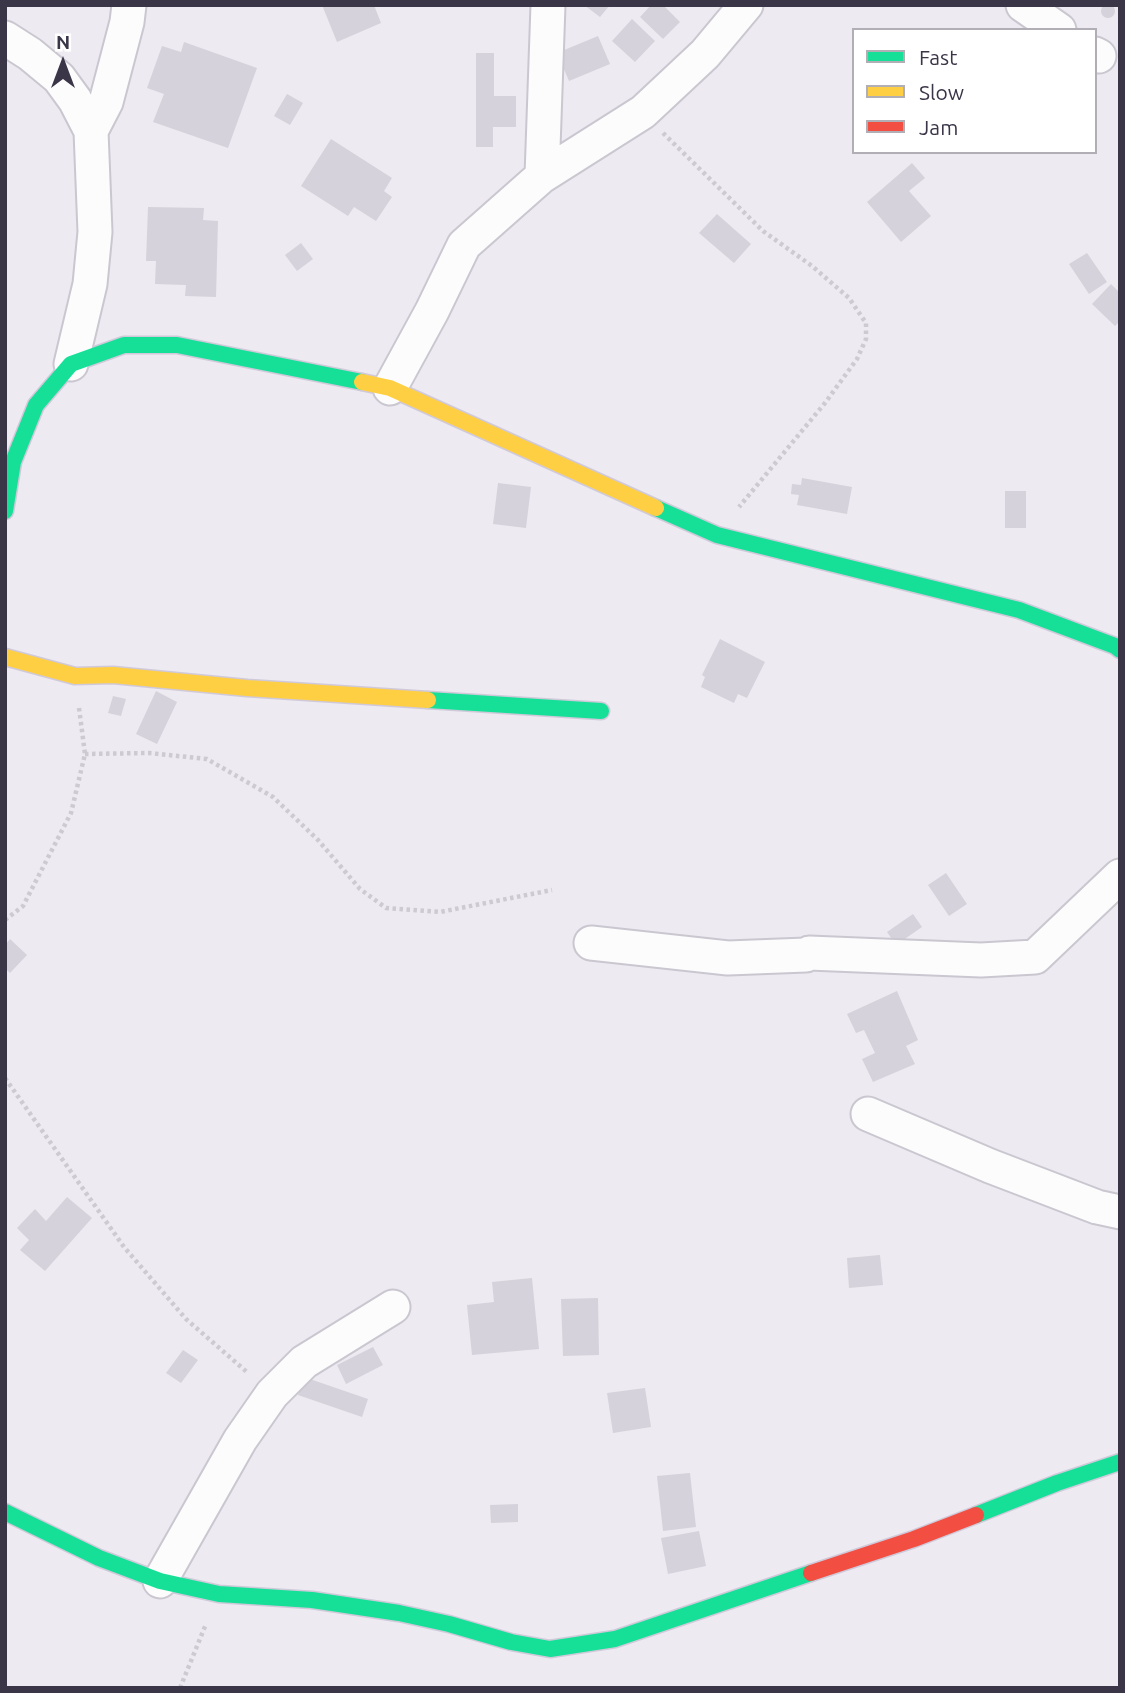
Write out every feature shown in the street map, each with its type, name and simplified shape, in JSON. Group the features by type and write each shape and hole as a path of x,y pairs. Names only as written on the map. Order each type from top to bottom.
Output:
{"street":[{"path":"91,131 106,102 129,5"},
{"path":"542,176 548,5"},
{"path":"390,388 432,311 464,244 542,176 643,113 705,54 746,5"},
{"path":"1023,5 1056,28"},
{"path":"5,38 59,78 75,100 91,131 95,232 90,284 71,364 36,405 8,473 5,511"},
{"path":"71,364 124,345 177,345 390,388 717,535 1019,610 1120,650"},
{"path":"5,657 75,676 113,675 247,688 601,711"},
{"path":"590,943 728,958 809,953 981,960 1035,957 1120,876"},
{"path":"868,1114 990,1166 1097,1207 1120,1212"},
{"path":"160,1581 240,1440 272,1394 304,1362 393,1307"},
{"path":"5,1512 99,1558 160,1581 219,1594 312,1600 399,1613 511,1642 550,1649 615,1639 914,1539 1057,1483 1120,1462"}],"path":[{"path":"643,113 764,231 812,266 849,298 866,323 866,339 857,359 717,535"},
{"path":"5,920 23,906 71,813 85,754 75,676"},
{"path":"85,754 149,754 207,760 273,797 318,840 360,889 386,908 440,912 552,890"},
{"path":"5,1078 124,1247 186,1319 272,1394"},
{"path":"180,1688 219,1594"}],"building":[{"path":"1105,4 1111,4 1115,11 1111,18 1105,18 1101,14 1101,8"},
{"path":"322,5 374,5 381,23 337,42"},
{"path":"584,5 610,5 600,17"},
{"path":"651,5 663,5 680,22 663,39 640,17"},
{"path":"632,19 655,41 635,62 612,41"},
{"path":"598,36 610,64 569,81 557,53"},
{"path":"184,42 257,68 228,148 153,122 164,94 147,88 162,46 181,52"},
{"path":"476,53 494,53 494,96 516,96 516,127 493,127 493,147 476,147"},
{"path":"287,94 303,103 290,125 274,116"},
{"path":"331,139 392,178 384,191 392,197 376,221 354,207 348,216 301,186"},
{"path":"912,163 925,178 909,191 931,216 901,242 867,202"},
{"path":"148,207 204,208 203,220 218,221 216,297 185,296 186,285 155,284 156,261 146,261"},
{"path":"717,214 751,244 734,263 699,233"},
{"path":"301,243 313,259 297,271 285,255"},
{"path":"1087,253 1107,282 1089,294 1069,264"},
{"path":"1111,284 1120,293 1120,321 1115,326 1092,304"},
{"path":"802,478 852,487 847,514 797,505 799,495 791,494 792,484 801,485"},
{"path":"498,483 531,487 526,528 493,524"},
{"path":"1005,491 1026,491 1026,528 1005,528"},
{"path":"720,639 765,662 747,698 738,694 734,703 701,687 705,677 702,675"},
{"path":"156,691 177,702 157,744 136,734"},
{"path":"113,696 126,699 121,716 108,713"},
{"path":"946,873 967,904 949,916 928,885"},
{"path":"913,914 922,927 896,945 887,932"},
{"path":"10,939 27,955 10,973 5,968 5,945"},
{"path":"897,991 918,1040 906,1046 915,1064 873,1082 862,1059 875,1053 864,1030 856,1033 847,1014"},
{"path":"67,1197 92,1218 45,1271 20,1250 29,1240 17,1228 35,1209 46,1221"},
{"path":"880,1255 883,1285 849,1288 847,1258"},
{"path":"532,1278 539,1349 472,1355 467,1305 494,1302 492,1282"},
{"path":"598,1298 599,1355 563,1356 561,1299"},
{"path":"373,1347 383,1365 346,1384 337,1365"},
{"path":"183,1350 198,1360 181,1383 166,1373"},
{"path":"304,1377 368,1399 362,1417 298,1395"},
{"path":"645,1388 651,1427 613,1433 607,1393"},
{"path":"690,1473 696,1527 663,1531 657,1476"},
{"path":"518,1504 518,1522 491,1523 490,1505"},
{"path":"699,1531 706,1566 668,1574 661,1538"}],"traffic: fast":[{"path":"5,511 13,462 36,405 71,364 124,345 177,345 362,382"},
{"path":"656,508 717,535 1019,610 1120,650"},
{"path":"428,700 601,711"},
{"path":"976,1515 1120,1462"},
{"path":"5,1512 99,1558 160,1581 219,1594 312,1600 399,1613 511,1642 550,1649 615,1639 811,1573"}],"traffic: slow":[{"path":"362,382 390,388 656,508"},
{"path":"5,657 75,676 113,675 247,688 428,700"}],"traffic: jam":[{"path":"811,1573 976,1515"}]}
